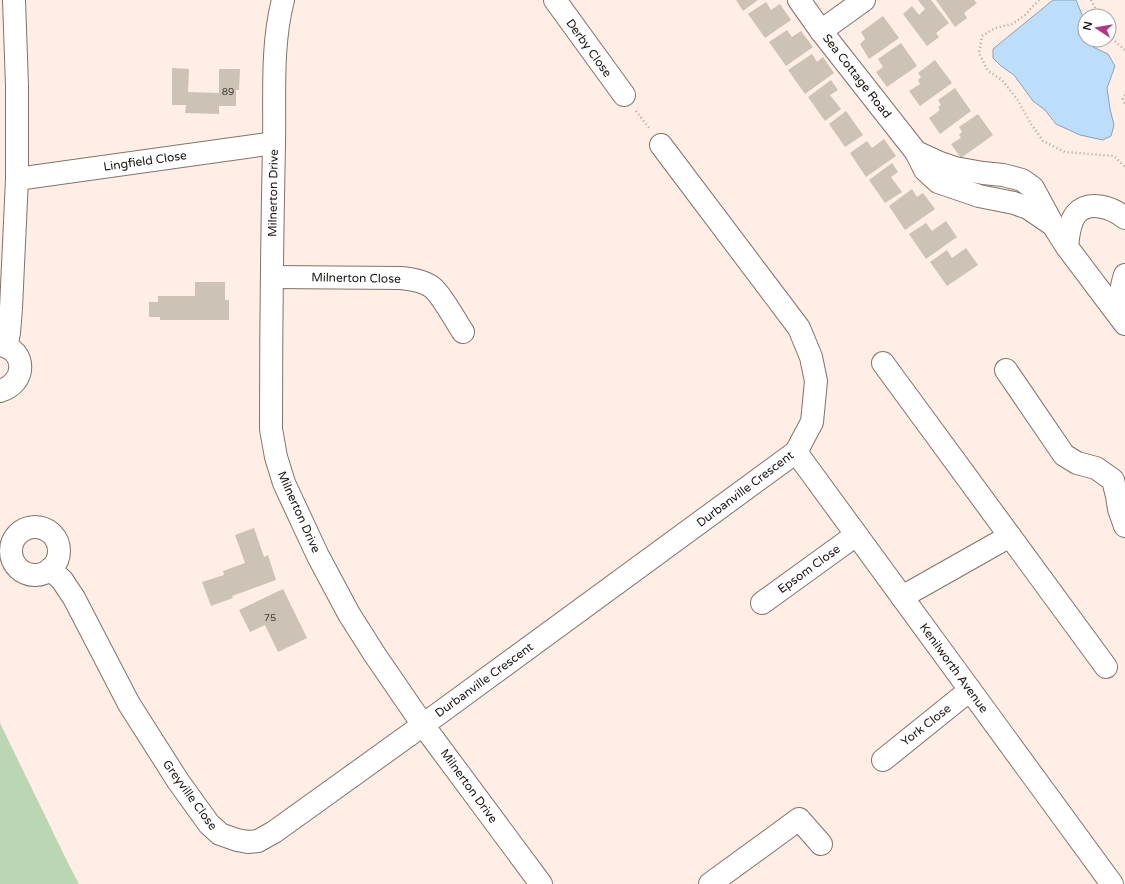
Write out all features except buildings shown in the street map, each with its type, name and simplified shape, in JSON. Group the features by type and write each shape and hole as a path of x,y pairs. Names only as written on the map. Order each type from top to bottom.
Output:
{"street":[{"path":"0,391 12,386 15,383 19,375 20,366 18,358 13,351 3,345 9,333 17,178 17,86 14,0"},
{"name":"Milnerton Drive","path":"283,0 278,21 275,51 271,429 276,457 284,483 318,556 345,608 423,725 541,884"},
{"name":"Derby Close","path":"555,0 624,95"},
{"name":"Sea Cottage Road","path":"799,0 916,152 925,170 938,182 979,196 1014,203 1028,208 1053,225 1067,247 1125,324"},
{"path":"821,30 864,0"},
{"name":"Lingfield Close","path":"17,178 274,144"},
{"name":"Durbanville Crescent","path":"423,725 796,452 812,422 816,381 811,357 799,328 661,145"},
{"path":"1067,247 1068,236 1075,215 1086,207 1106,207 1116,211 1125,218"},
{"path":"1125,275 1122,284 1120,305 1125,324"},
{"name":"Milnerton Close","path":"272,277 401,278 416,280 433,287 463,332"},
{"path":"883,363 1106,667"},
{"path":"1006,370 1064,455 1077,463 1119,475 1117,496 1125,526"},
{"name":"Kenilworth Avenue","path":"796,452 1112,884"},
{"name":"Epsom Close","path":"762,603 856,535"},
{"path":"902,597 1010,536"},
{"name":"Greyville Close","path":"50,569 62,580 74,598 129,704 178,781 209,824 220,834 237,840 248,842 258,841 274,832 423,725"},
{"name":"York Close","path":"883,760 970,690"},
{"path":"710,884 799,819 821,844"}],"path":[{"path":"1039,0 1024,16 1012,24 996,28 982,36 979,53 988,71 1002,80 1017,99 1042,141 1065,152 1114,156 1125,166"},
{"path":"1117,43 1125,50"},
{"path":"624,95 661,145"},
{"path":"1125,95 1123,99 1125,105"}],"green space":[{"path":"0,723 68,863 79,884 0,884"}],"water":[{"path":"1053,0 1076,0 1079,8 1077,8 1077,48 1095,48 1108,54 1115,66 1107,88 1114,125 1111,136 1103,140 1080,135 1056,124 1045,110 1033,101 1014,75 993,58 993,49"}]}
